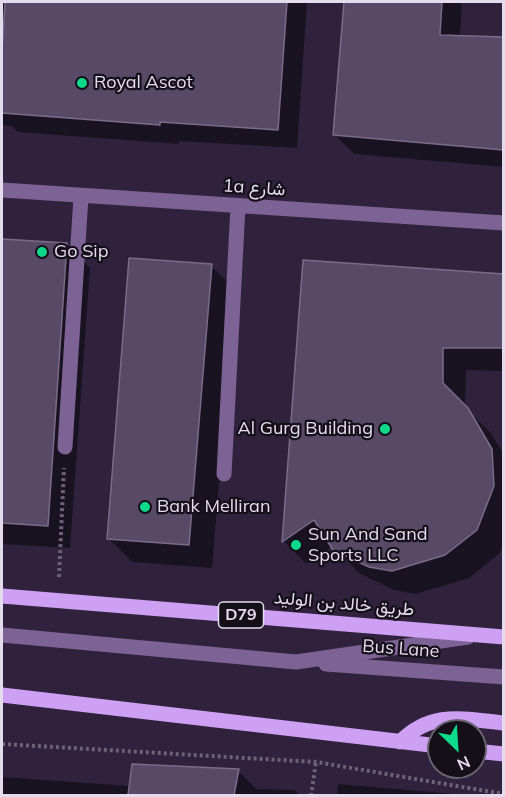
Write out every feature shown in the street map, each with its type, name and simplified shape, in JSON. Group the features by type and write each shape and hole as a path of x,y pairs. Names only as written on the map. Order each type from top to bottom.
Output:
{"main road":[{"name":"طريق خالد بن الوليد","path":"2,596 504,637"},
{"path":"2,695 427,745"},
{"path":"400,742 424,723 439,719 504,723"},
{"path":"487,752 504,754"}],"street":[{"name":"1a شارع","path":"2,190 81,197 504,223"},
{"path":"65,447 81,197"},
{"path":"224,474 238,206"},
{"path":"2,635 296,662 479,635"},
{"name":"Bus Lane","path":"296,662 504,676"}],"path":[{"path":"58,599 65,447"},
{"path":"2,744 316,762 504,794"},
{"path":"312,795 316,762"}],"building":[{"path":"5,2 287,2 278,130 160,122 160,125 2,113"},
{"path":"344,2 442,2 440,35 504,37 504,150 333,135"},
{"path":"2,239 67,243 48,526 2,523"},
{"path":"129,258 212,264 189,545 107,539"},
{"name":"Al Gurg Building","path":"303,260 504,274 504,348 443,348 443,383 468,408 492,449 494,486 477,530 445,555 392,571 369,567 333,550 314,520 282,542"},
{"path":"132,764 239,769 234,795 128,795"}],"place":[{"name":"Royal Ascot","path":"82,83"},
{"name":"Go Sip","path":"42,252"},
{"name":"Al Gurg Building","path":"385,429"},
{"name":"Bank Melliran","path":"145,507"},
{"name":"Sun And Sand Sports LLC","path":"296,545"}]}
